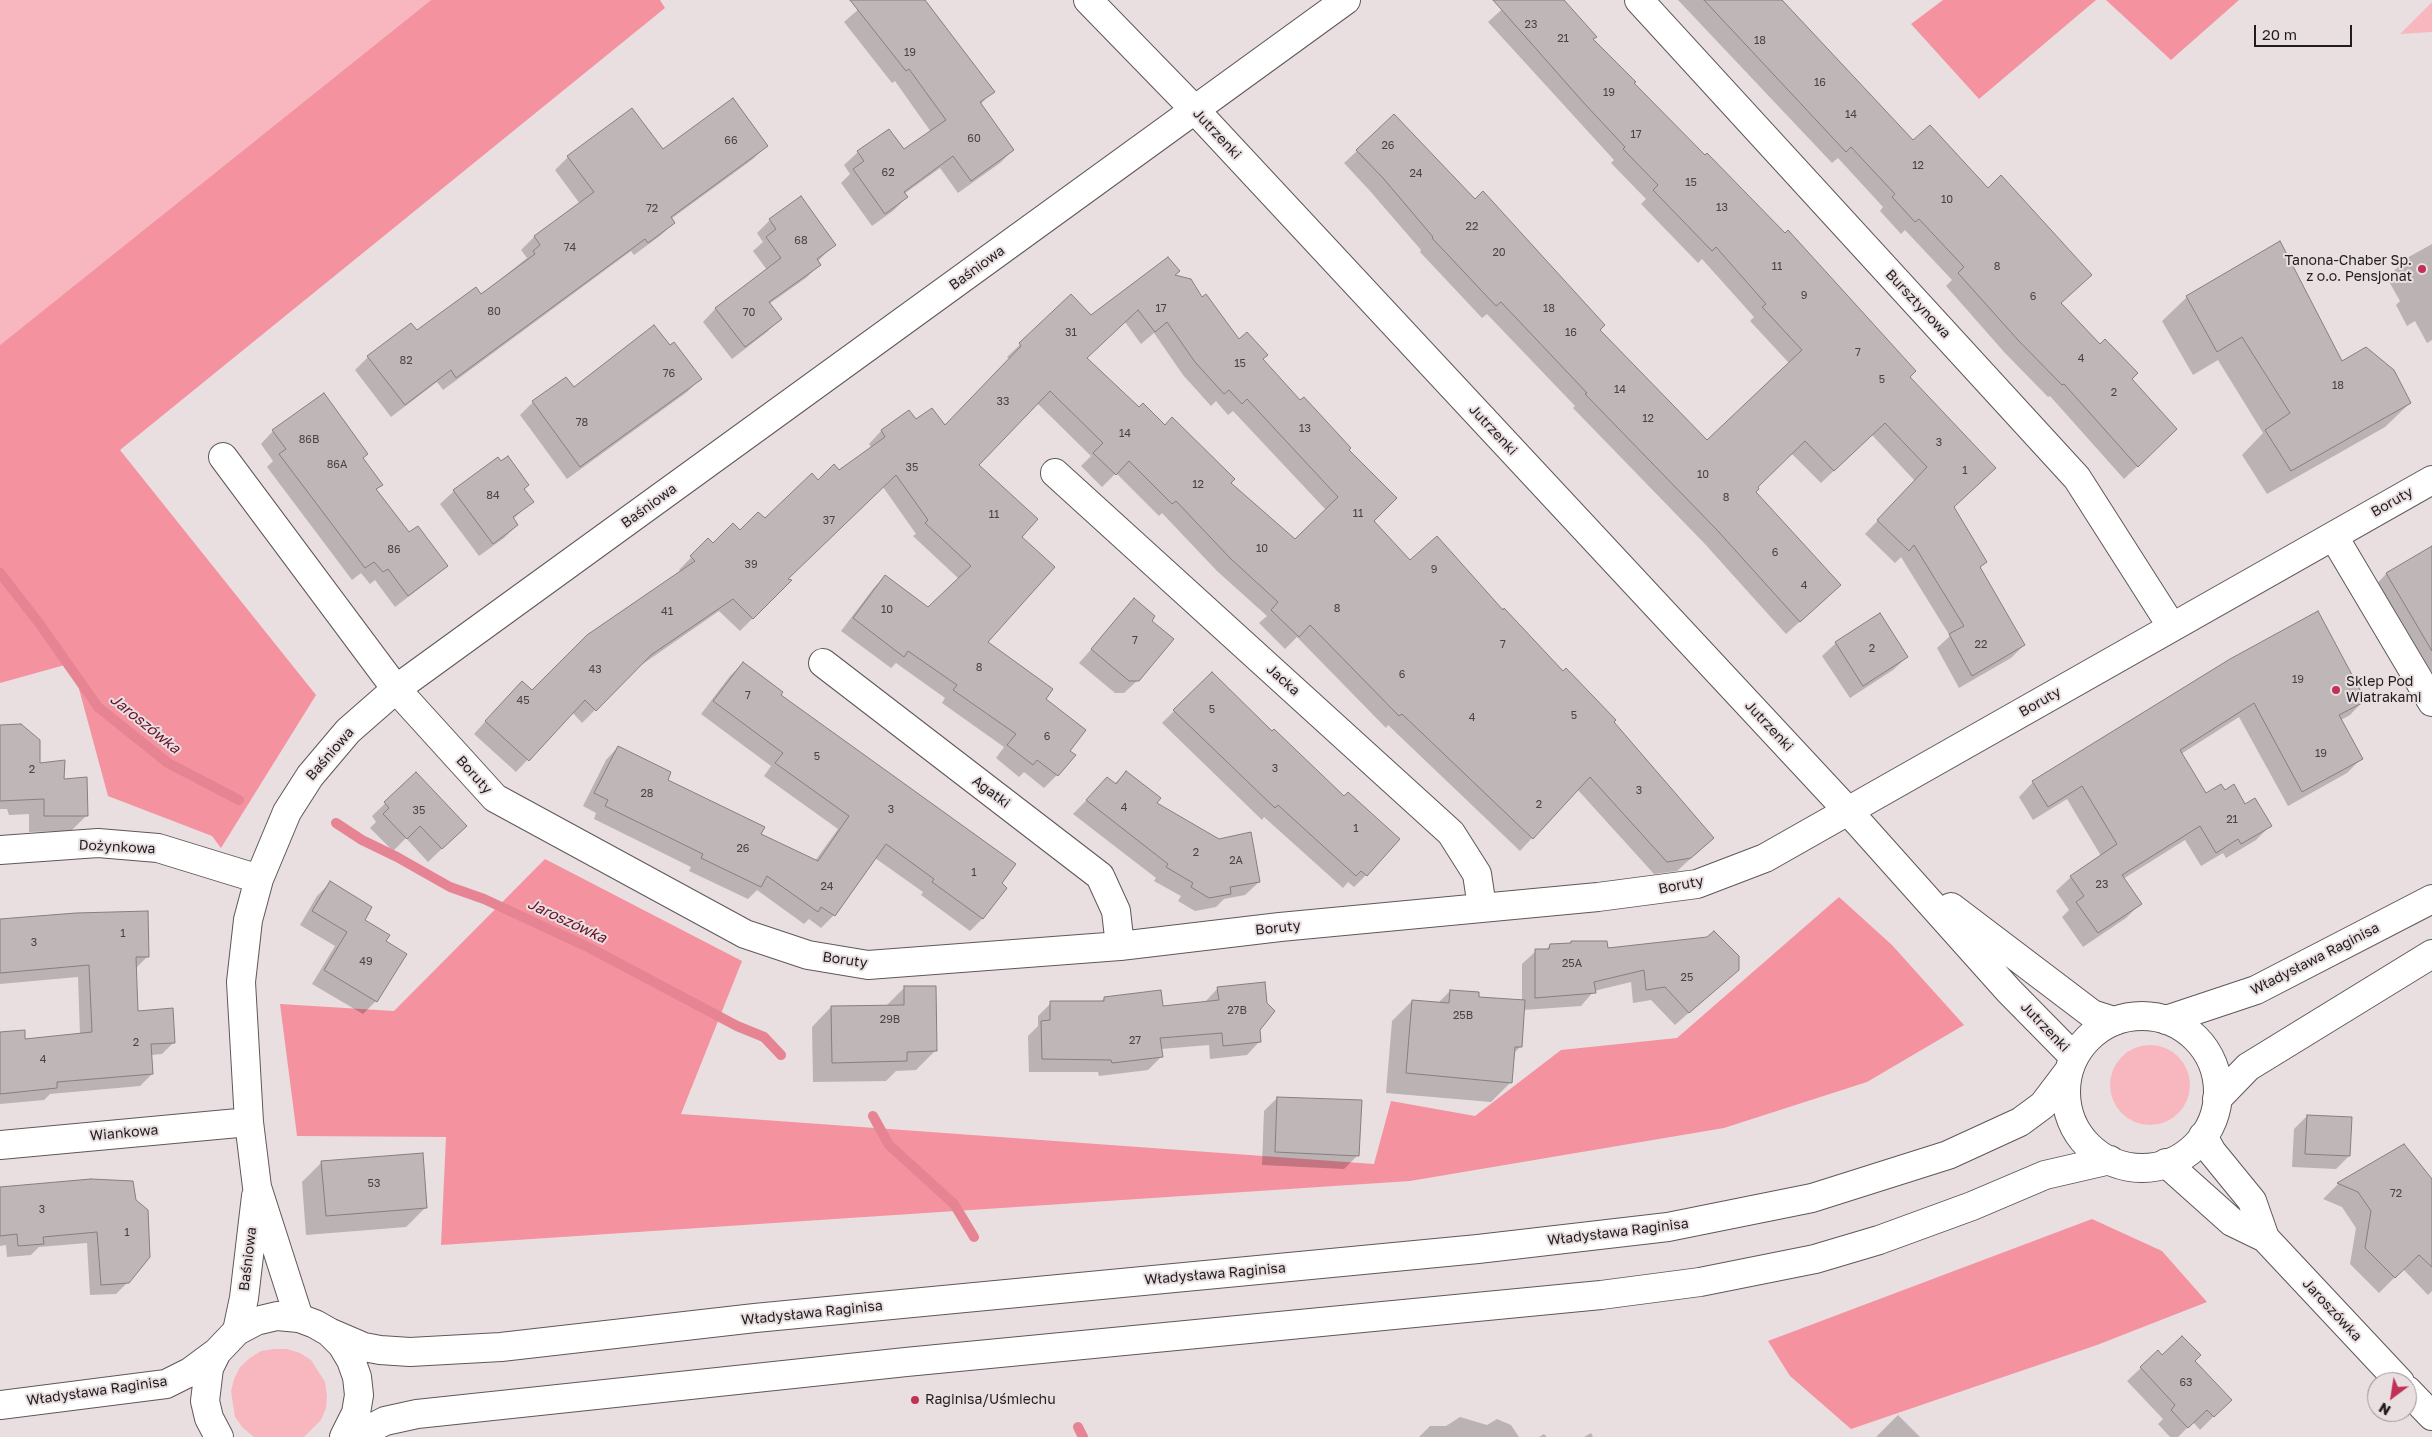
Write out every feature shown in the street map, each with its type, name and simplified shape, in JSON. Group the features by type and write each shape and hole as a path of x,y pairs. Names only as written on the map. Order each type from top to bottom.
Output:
{"street":[{"name":"Jutrzenki","path":"1088,0 1195,110 1849,812 2009,991 2071,1065"},
{"name":"Baśniowa","path":"299,1318 257,1187 249,1122 241,982 248,920 259,879 287,812 310,776 348,731 396,689 1346,0"},
{"name":"Bursztynowa","path":"1639,0 2077,478 2172,627"},
{"name":"Boruty","path":"223,457 396,689 496,798 745,934 808,955 868,965 1120,946 1482,907 1598,897 1697,884 1765,858 1849,812 2432,480"},
{"name":"Jacka","path":"1055,473 1451,833 1477,874 1482,907"},
{"path":"2334,537 2432,702"},
{"name":"Agatki","path":"822,663 1100,876 1116,910 1120,946"},
{"name":"Dożynkowa","path":"0,850 98,843 158,848 259,879"},
{"name":"Jutrzenki","path":"1895,863 2071,1000 2092,1014 2114,1021"},
{"name":"Władysława Raginisa","path":"2166,1020 2256,990 2432,898"},
{"path":"2217,1099 2248,1067 2432,954"},
{"path":"2149,1016 2166,1020 2181,1027 2203,1048 2215,1072 2217,1099 2213,1118 2203,1136 2180,1157 2166,1163 2142,1168 2110,1160 2086,1143 2070,1118 2066,1096 2071,1065 2090,1036 2114,1021 2131,1017 2149,1016"},
{"name":"Władysława Raginisa","path":"299,1318 364,1347 380,1350 410,1352 500,1347 765,1317 1478,1249 1668,1227 1812,1198 1948,1155 2020,1122 2043,1105 2071,1065"},
{"name":"Wiankowa","path":"0,1145 249,1122"},
{"name":"Jaroszówka","path":"2203,1136 2212,1152 2252,1201 2265,1238"},
{"path":"354,1437 384,1421 417,1414 944,1358 1601,1295 1700,1282 1815,1259 1879,1240 1972,1206 2045,1175 2110,1160"},
{"name":"Jaroszówka","path":"2166,1163 2232,1222 2265,1238 2391,1372"},
{"name":"Baśniowa","path":"237,1331 244,1298 257,1187"},
{"path":"219,1437 209,1418 205,1401 209,1368 217,1352 237,1331 256,1321 270,1318 299,1318"},
{"path":"329,1332 342,1345 352,1360 357,1377 359,1395 356,1413 344,1437"},
{"name":"Władysława Raginisa","path":"0,1404 166,1384 190,1372 217,1352"},
{"path":"2417,1400 2432,1416"}],"shaded area":[{"path":"0,0 431,0 0,345"},
{"path":"431,0 660,0 665,8 120,450 316,695 221,848 212,836 108,796 72,663 0,683 0,345"},
{"path":"1943,0 2096,0 1979,99 1911,24"},
{"path":"2106,0 2239,0 2171,60"},
{"path":"2432,2 2432,32 2400,34"},
{"path":"545,859 742,961 681,1114 1374,1164 1391,1101 1475,1116 1561,1050 1677,1038 1839,897 1892,945 1964,1025 1867,1082 1724,1128 1410,1181 441,1245 446,1137 297,1136 280,1004 394,1011"},
{"path":"2142,1045 2158,1045 2179,1056 2190,1077 2190,1093 2179,1114 2158,1125 2142,1125 2128,1119 2116,1107 2110,1093 2110,1077 2116,1063 2128,1051"},
{"path":"2092,1219 2162,1251 2207,1302 2097,1345 1851,1429 1790,1376 1768,1341"},
{"path":"287,1349 300,1353 311,1360 325,1382 326,1408 321,1420 304,1437 254,1437 243,1428 235,1417 231,1391 240,1367 261,1351"}],"building":[{"path":"850,0 925,0 995,92 980,102 1014,150 971,181 953,156 904,192 908,197 885,214 853,169 864,161 857,151 889,129 904,149 946,120 909,69 906,71"},
{"path":"1493,0 1564,0 1597,37 1593,39 1636,82 1634,83 1705,155 1707,153 1785,233 1788,230 1916,371 1910,377 1996,468 1954,507 1987,562 1980,567 2025,645 1972,676 1949,634 1964,626 1914,545 1909,551 1877,520 1927,467 1885,423 1834,471 1805,441 1758,487 1759,489 1756,492 1841,585 1800,622 1717,530 1585,394 1587,393 1501,302 1496,306 1432,238 1383,178 1356,150 1394,114 1475,199 1483,191 1605,325 1600,330 1707,440 1802,350 1762,307 1766,304 1716,247 1712,251 1653,190 1658,185 1623,149 1625,147"},
{"path":"1704,0 1782,0 1913,140 1930,125 1988,188 2001,175 2092,275 2061,303 2100,344 2105,339 2138,373 2132,379 2177,429 2138,467 2064,384 2062,385 2018,340 1958,273 1964,267 1919,219 1915,222 1892,197 1895,194 1851,147 1846,152"},
{"path":"733,98 768,146 671,217 675,223 648,243 645,239 456,378 451,370 405,405 367,356 411,323 417,330 476,287 481,294 535,254 533,251 540,245 534,236 594,192 567,156 632,108 663,149"},
{"path":"801,196 836,245 817,259 821,265 769,302 782,319 745,347 715,308 781,258 766,237 776,229 769,219"},
{"path":"2280,241 2342,361 2366,347 2394,370 2411,403 2291,471 2265,430 2290,413 2242,337 2217,352 2186,296"},
{"path":"1168,257 1180,271 1175,275 1191,279 1202,297 1206,294 1239,339 1247,332 1268,355 1263,359 1300,400 1304,397 1351,448 1349,450 1397,498 1374,521 1410,560 1437,536 1503,610 1504,608 1563,671 1566,668 1616,720 1614,722 1714,838 1691,858 1667,862 1590,777 1533,839 1402,714 1399,716 1310,625 1299,637 1271,610 1278,602 1230,558 1176,501 1172,504 1129,461 1116,475 1093,453 1103,443 1050,391 979,465 1038,519 1022,537 1055,567 988,642 1053,689 1046,699 1086,730 1070,751 1076,755 1058,776 1037,760 1033,765 1007,745 1016,734 953,690 957,685 908,651 904,657 853,618 885,575 928,607 971,566 925,523 928,520 896,475 788,579 792,580 753,619 733,599 651,655 596,711 585,700 529,761 485,721 522,681 532,690 587,635 695,561 690,556 708,538 713,543 733,523 740,530 758,512 765,518 812,473 818,480 834,464 839,470 885,437 881,430 909,410 916,419 932,408 945,425 1021,346 1019,343 1071,294 1091,315","holes":["1138,310 1155,332 1167,322 1195,362 1224,394 1229,390 1242,404 1247,399 1338,497 1295,539 1231,483 1235,479 1172,417 1165,425 1143,403 1139,407 1087,358"]},
{"path":"654,325 670,345 674,342 702,379 580,467 532,401 566,377 574,387"},
{"path":"324,393 368,454 363,458 383,485 376,489 409,532 418,526 448,566 408,596 388,569 383,572 374,562 365,568 279,454 286,449 272,430"},
{"path":"508,456 529,485 524,489 534,502 513,517 518,525 493,544 453,490 498,457 501,461"},
{"path":"2432,546 2432,651 2386,573"},
{"path":"1134,598 1155,616 1152,621 1174,639 1139,681 1129,681 1091,649"},
{"path":"2318,611 2366,701 2339,715 2363,759 2302,792 2254,703 2180,750 2206,793 2221,784 2225,790 2234,784 2245,804 2255,798 2272,826 2241,844 2238,839 2216,853 2200,826 2122,875 2142,904 2098,933 2076,902 2084,896 2070,876 2117,844 2082,786 2048,807 2032,781 2230,659"},
{"path":"1880,613 1908,657 1863,686 1835,642"},
{"path":"743,662 783,692 781,695 1016,864 1002,883 1007,888 983,919 932,882 934,879 886,844 835,916 821,907 818,912 767,876 761,887 701,858 703,854 605,806 608,800 594,793 618,746 671,772 668,780 765,827 761,834 818,861 849,816 775,763 783,753 713,701"},
{"path":"1212,672 1272,731 1274,729 1344,796 1348,792 1400,839 1367,876 1361,871 1356,876 1278,805 1275,808 1173,710"},
{"path":"21,724 40,740 40,763 65,760 64,779 87,777 88,816 44,816 44,799 0,801 0,725"},
{"path":"1126,771 1161,798 1157,803 1219,839 1251,832 1260,882 1230,887 1231,894 1209,898 1191,887 1193,883 1166,867 1168,864 1086,800 1107,777 1116,784"},
{"path":"416,772 467,826 442,849 420,826 407,839 383,814 389,808 384,802"},
{"path":"330,881 372,907 365,920 390,935 386,941 407,954 377,1002 324,970 347,932 312,911"},
{"path":"148,911 149,957 136,957 138,1011 173,1008 175,1043 151,1044 153,1074 57,1082 57,1088 0,1094 0,1032 25,1030 25,1039 92,1032 89,965 0,973 0,919 76,913"},
{"path":"1714,931 1739,956 1739,970 1689,1013 1665,987 1646,990 1644,970 1594,982 1596,993 1535,998 1535,949 1549,949 1550,944 1571,943 1571,941 1607,941 1608,948 1707,937"},
{"path":"1265,982 1267,1003 1275,1011 1260,1030 1261,1042 1223,1046 1222,1033 1160,1038 1163,1057 1112,1063 1111,1060 1042,1059 1041,1021 1050,1020 1050,1001 1104,1001 1104,997 1161,990 1163,1006 1219,1000 1217,987"},
{"path":"904,986 936,986 937,1051 907,1052 907,1061 832,1063 831,1006 904,1005"},
{"path":"1450,990 1479,992 1479,997 1525,1000 1522,1047 1515,1047 1512,1083 1406,1073 1412,1000 1449,1003"},
{"path":"1277,1097 1362,1100 1359,1156 1275,1152"},
{"path":"2307,1115 2352,1117 2350,1156 2305,1154"},
{"path":"2404,1144 2432,1179 2432,1267 2419,1255 2395,1278 2365,1248 2371,1211 2358,1192 2337,1183"},
{"path":"423,1153 427,1208 326,1216 321,1161"},
{"path":"91,1179 133,1181 136,1200 148,1210 150,1257 129,1283 101,1285 97,1232 43,1237 44,1244 18,1246 17,1234 0,1236 0,1187"},
{"path":"2182,1336 2201,1355 2195,1361 2232,1400 2214,1417 2207,1410 2188,1428 2171,1410 2175,1405 2140,1367 2158,1350 2162,1355"}],"waterway":[{"name":"Jaroszówka","path":"0,573 39,623 98,707 168,763 239,800"},
{"name":"Jaroszówka","path":"336,823 362,840 450,887 484,899 590,948 737,1026 764,1037 781,1055"},
{"path":"873,1116 889,1145 954,1204 974,1237"},
{"name":"Jaroszówka","path":"1078,1427 1083,1437"}],"place":[{"name":"Tanona-Chaber Sp. z o.o. Pensjonat","path":"2422,269"},
{"name":"Sklep Pod Wiatrakami","path":"2336,690"},
{"name":"Raginisa/Uśmiechu","path":"915,1400"}]}
